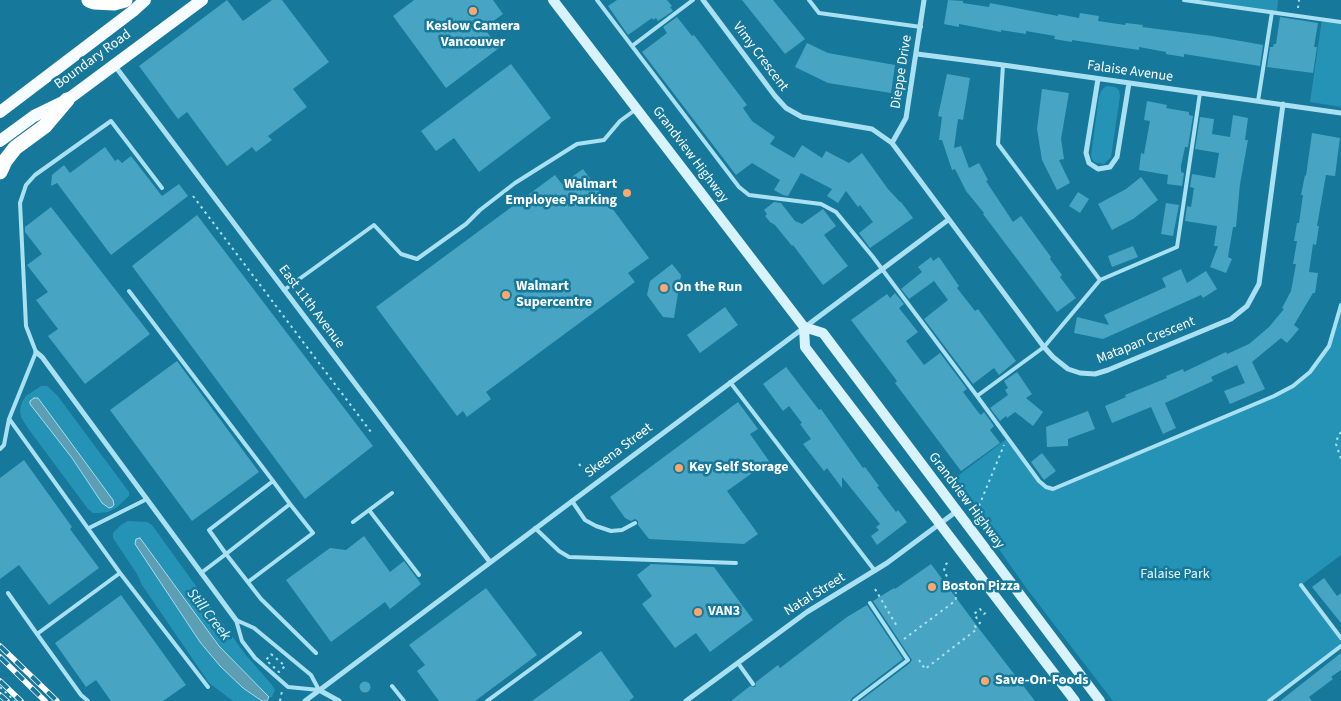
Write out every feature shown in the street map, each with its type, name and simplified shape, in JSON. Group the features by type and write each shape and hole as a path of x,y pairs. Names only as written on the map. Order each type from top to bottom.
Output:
{"highway":[{"path":"89,0 114,3 125,0"},
{"path":"0,172 5,161 15,148 45,126 67,100"}],"main road":[{"name":"Boundary Road","path":"0,112 145,0"},
{"name":"Boundary Road","path":"0,141 34,116 67,100 202,0"},
{"name":"Grandview Highway","path":"553,0 804,327 805,347 1074,701"},
{"name":"Grandview Highway","path":"804,327 823,333 1100,701"}],"street":[{"name":"Vimy Crescent","path":"704,0 775,96 786,108 802,117 872,129 892,143"},
{"name":"Dieppe Drive","path":"892,143 906,118 924,0"},
{"name":"Falaise Avenue","path":"917,54 1341,113"},
{"name":"East 11th Avenue","path":"114,64 490,562"},
{"path":"1098,80 1086,153 1089,163 1098,169 1110,167 1117,157 1129,84"},
{"name":"Matapan Crescent","path":"892,143 1044,347 1068,369 1080,373 1095,374 1231,318 1247,306 1259,284 1284,104"},
{"name":"Skeena Street","path":"305,701 948,220"},
{"path":"36,352 236,620"},
{"name":"Natal Street","path":"686,701 807,612 875,571 957,511"},
{"path":"319,690 339,701"}],"lane":[{"path":"597,0 739,187 749,195 821,204 836,212 882,269 1038,481 1046,487 1054,489 1274,396 1293,386 1310,372 1329,346 1341,305"},
{"path":"632,46 693,0"},
{"path":"809,0 819,13 921,27"},
{"path":"1184,0 1341,22"},
{"path":"1258,101 1272,12"},
{"path":"1003,65 998,144 1100,280"},
{"path":"977,396 1044,347 1100,280 1177,247 1200,93"},
{"path":"284,290 374,226 401,254 417,259 466,224 480,210 515,183 577,144 604,140 620,121 637,108"},
{"path":"0,449 4,445 9,419 36,352 26,326 20,203 26,185 35,175 111,121 162,188"},
{"path":"129,291 313,533 248,582"},
{"path":"730,382 875,571"},
{"path":"9,419 120,572 208,687"},
{"path":"273,481 209,530 261,599 316,654"},
{"path":"353,522 392,493"},
{"path":"89,528 147,499"},
{"path":"572,501 585,520 596,526 611,530 622,530 635,523"},
{"path":"201,573 290,504"},
{"path":"369,510 419,575"},
{"path":"535,528 559,551 569,557 736,563"},
{"path":"37,634 120,572"},
{"path":"1301,585 1341,638"},
{"path":"8,593 81,695 88,701"},
{"path":"854,701 908,660 870,604"},
{"path":"236,620 254,628 311,675 319,690"},
{"path":"236,620 242,641 288,687 319,690"},
{"path":"487,701 580,633"},
{"path":"1269,701 1341,646"},
{"path":"738,663 753,684"},
{"path":"392,686 403,701"}],"path":[{"path":"193,196 371,432"},
{"path":"1341,432 1336,444 1341,459"},
{"path":"979,506 1001,450 1008,438"},
{"path":"580,464 586,472"},
{"path":"902,637 903,639 955,601 957,595 944,571 945,565 950,561"},
{"path":"875,589 900,634"},
{"path":"919,660 925,669 977,629 975,626 980,623 974,614 980,609 984,614 988,611"},
{"path":"272,654 285,666 279,672 266,660 272,654"},
{"path":"0,687 15,701"},
{"path":"280,701 282,691"}],"green space":[{"path":"1184,0 1278,0 1277,13"},
{"path":"1322,19 1341,22 1341,107 1310,102"},
{"path":"1106,86 1115,87 1119,90 1120,96 1111,157 1104,164 1093,161 1091,156 1099,96"},
{"name":"Falaise Park","path":"1341,305 1341,555 1301,585 1341,638 1341,646 1269,701 1113,701 1027,589 951,481 1008,438 1039,481 1054,489 1274,396 1302,379 1329,346"},
{"path":"41,386 47,386 57,395 129,492 129,496 116,508 108,512 98,513 93,513 88,509 21,417 20,410 26,396","holes":["38,398 113,500 114,505 102,503 72,458"]},
{"path":"128,521 147,522 152,525 245,654 272,685 275,690 272,697 269,697 219,646 140,538 136,539 135,544 200,642 220,666 243,688 262,701 233,701 209,683 142,585 137,574 113,538 113,533"}],"shaded area":[{"path":"38,398 113,500 114,505 112,507 109,508 102,503 72,458 30,404 30,401"},
{"path":"140,538 219,646 269,697 267,701 262,701 243,688 220,666 200,642 135,544 136,539"}],"building":[{"path":"227,0 243,21 272,0 282,0 329,62 293,89 307,107 268,136 272,140 256,152 252,147 227,166 187,112 178,119 139,66"},
{"path":"414,0 493,0 503,14 484,28 499,48 446,88 393,16"},
{"path":"617,0 667,0 672,6 670,7 673,11 658,21 656,18 653,20 652,18 628,35 608,6"},
{"path":"742,0 773,0 805,39 785,54"},
{"path":"948,0 963,1 963,3 989,7 990,3 1058,16 1058,14 1079,18 1080,13 1099,16 1098,21 1125,25 1126,23 1143,25 1142,27 1263,45 1260,66 1184,54 1184,57 1139,47 1139,50 1072,40 1072,42 1054,39 1055,36 1026,31 1026,34 1001,30 1001,32 959,24 959,27 944,24"},
{"path":"677,17 692,36 694,35 747,105 743,108 752,121 775,137 770,144 794,158 802,145 822,158 826,151 849,163 862,153 888,189 913,218 870,248 859,233 873,222 846,191 838,203 827,196 832,189 801,173 788,196 783,195 774,190 780,180 752,163 736,175 642,52 667,33 663,27"},
{"path":"1280,17 1318,23 1314,47 1317,47 1313,73 1267,67 1270,47 1276,44"},
{"path":"807,43 828,53 895,65 891,93 828,83 795,67"},
{"path":"511,64 551,118 479,172 454,138 436,151 421,131"},
{"path":"947,74 970,78 963,120 958,119 954,148 961,146 969,168 979,163 988,180 986,181 1013,222 1021,216 1051,257 1050,259 1062,275 1060,277 1076,298 1057,312 966,191 955,169 952,170 942,140 939,140 942,117 938,116"},
{"path":"1042,89 1069,93 1061,139 1064,159 1059,160 1070,183 1057,190 1042,160 1037,129"},
{"path":"1147,101 1167,105 1166,108 1189,112 1189,115 1193,116 1188,147 1185,147 1181,166 1181,172 1184,173 1182,186 1167,184 1168,175 1139,170 1141,153 1144,154 1150,121 1144,120"},
{"path":"1233,115 1248,118 1245,140 1248,140 1240,184 1236,227 1233,227 1228,257 1232,259 1226,273 1210,267 1218,246 1214,246 1217,226 1185,221 1187,206 1191,207 1194,188 1190,187 1192,174 1215,178 1219,153 1195,149 1200,117 1214,119 1212,134 1230,137"},
{"path":"1312,133 1340,138 1335,176 1326,175 1317,226 1319,226 1316,245 1313,244 1309,272 1318,273 1315,293 1313,293 1294,325 1299,329 1287,343 1281,338 1252,362 1265,389 1230,404 1224,391 1245,383 1237,365 1211,377 1213,381 1165,403 1176,428 1163,434 1151,407 1112,423 1105,406 1126,397 1125,395 1167,378 1166,376 1183,369 1184,372 1226,352 1227,354 1249,344 1269,327 1284,309 1282,308 1291,291 1296,264 1293,264 1297,241 1294,241 1297,223 1299,223 1303,195 1301,195 1306,176"},
{"path":"105,147 115,161 118,159 122,163 131,156 162,196 179,184 188,196 111,255 57,183 51,186 52,175 64,165 70,173"},
{"name":"Walmart Supercentre","path":"583,169 649,258 628,273 635,282 486,392 491,399 467,417 463,411 457,416 376,307 555,175 562,184"},
{"path":"1141,177 1158,200 1133,219 1112,230 1098,204 1126,189"},
{"path":"1078,192 1089,199 1080,213 1069,206"},
{"path":"774,202 781,203 795,221 802,224 823,209 836,226 824,235 848,266 823,285 793,245 765,216 767,214 764,210"},
{"path":"1166,203 1179,205 1173,236 1161,234"},
{"path":"51,207 150,334 85,384 48,336 58,329 36,300 48,292 27,265 42,254 25,232 25,227"},
{"path":"197,215 373,446 305,499 132,266"},
{"path":"1133,246 1138,257 1112,267 1108,256"},
{"path":"931,257 933,261 939,257 959,286 957,288 975,311 978,309 1016,361 999,375 994,368 973,384 924,319 948,300 934,281 909,299 901,289 922,272 918,267"},
{"name":"On the Run","path":"672,264 681,275 674,318 663,317 647,295 650,281"},
{"path":"1181,269 1187,283 1206,271 1217,289 1203,298 1201,295 1103,339 1074,333 1077,317 1109,325 1104,315 1166,287 1162,278"},
{"path":"895,293 904,304 899,308 918,332 906,341 924,365 940,353 967,389 963,392 978,412 981,415 984,412 994,426 990,430 1000,443 961,471 895,383 897,381 851,320 887,294 890,298"},
{"path":"725,307 738,325 700,353 687,335"},
{"path":"177,361 259,472 192,521 110,410"},
{"path":"786,367 819,410 821,409 863,468 865,467 896,512 898,510 907,522 877,545 871,536 879,530 876,527 880,524 842,477 842,488 827,468 824,471 803,444 811,439 800,424 802,423 789,406 783,411 763,384"},
{"path":"1017,372 1032,394 1026,398 1043,412 1033,426 1015,412 1000,421 990,408 1008,395 1005,390 1008,388 1004,381"},
{"name":"Key Self Storage","path":"738,402 758,429 750,434 769,461 727,491 758,534 744,544 649,539 638,525 638,521 635,519 631,521 625,518 610,497"},
{"path":"1088,411 1095,429 1068,439 1068,446 1047,447 1046,427"},
{"path":"1042,453 1056,471 1044,480 1031,462"},
{"path":"24,460 72,527 70,529 99,568 49,605 19,565 0,579 0,478"},
{"path":"364,536 390,572 404,561 421,584 390,609 385,602 331,642 286,580 330,548 346,550"},
{"name":"VAN3","path":"651,564 714,567 753,620 710,652 696,633 675,648 642,604 652,596 637,575"},
{"path":"931,564 1035,701 860,701 912,660 873,601 895,589"},
{"path":"1324,578 1337,596 1341,593 1341,623 1312,587"},
{"path":"486,588 537,655 475,701 439,701 417,671 425,665 409,645"},
{"path":"121,595 186,685 163,701 111,701 96,680 86,687 55,643"},
{"path":"867,605 903,659 850,701 731,701 750,686 755,687 756,682 778,665 780,668 847,617"},
{"path":"601,651 634,697 629,701 532,701"},
{"path":"1341,653 1341,670 1331,677 1333,679 1309,697 1312,701 1280,701"},
{"path":"363,682 367,682 370,687 369,691 363,692 360,689 360,685"}],"railway":[{"path":"0,646 57,701"},
{"path":"0,657 45,701"},
{"path":"0,681 21,701"},
{"path":"0,695 7,701"}],"place":[{"name":"Keslow Camera Vancouver","path":"473,11"},
{"name":"Walmart Employee Parking","path":"627,193"},
{"name":"On the Run","path":"664,288"},
{"name":"Walmart Supercentre","path":"506,295"},
{"name":"Key Self Storage","path":"679,468"},
{"name":"Boston Pizza","path":"932,587"},
{"name":"VAN3","path":"698,612"},
{"name":"Save-On-Foods","path":"985,681"}],"water label":[{"name":"Still Creek","path":"208,615"}]}
